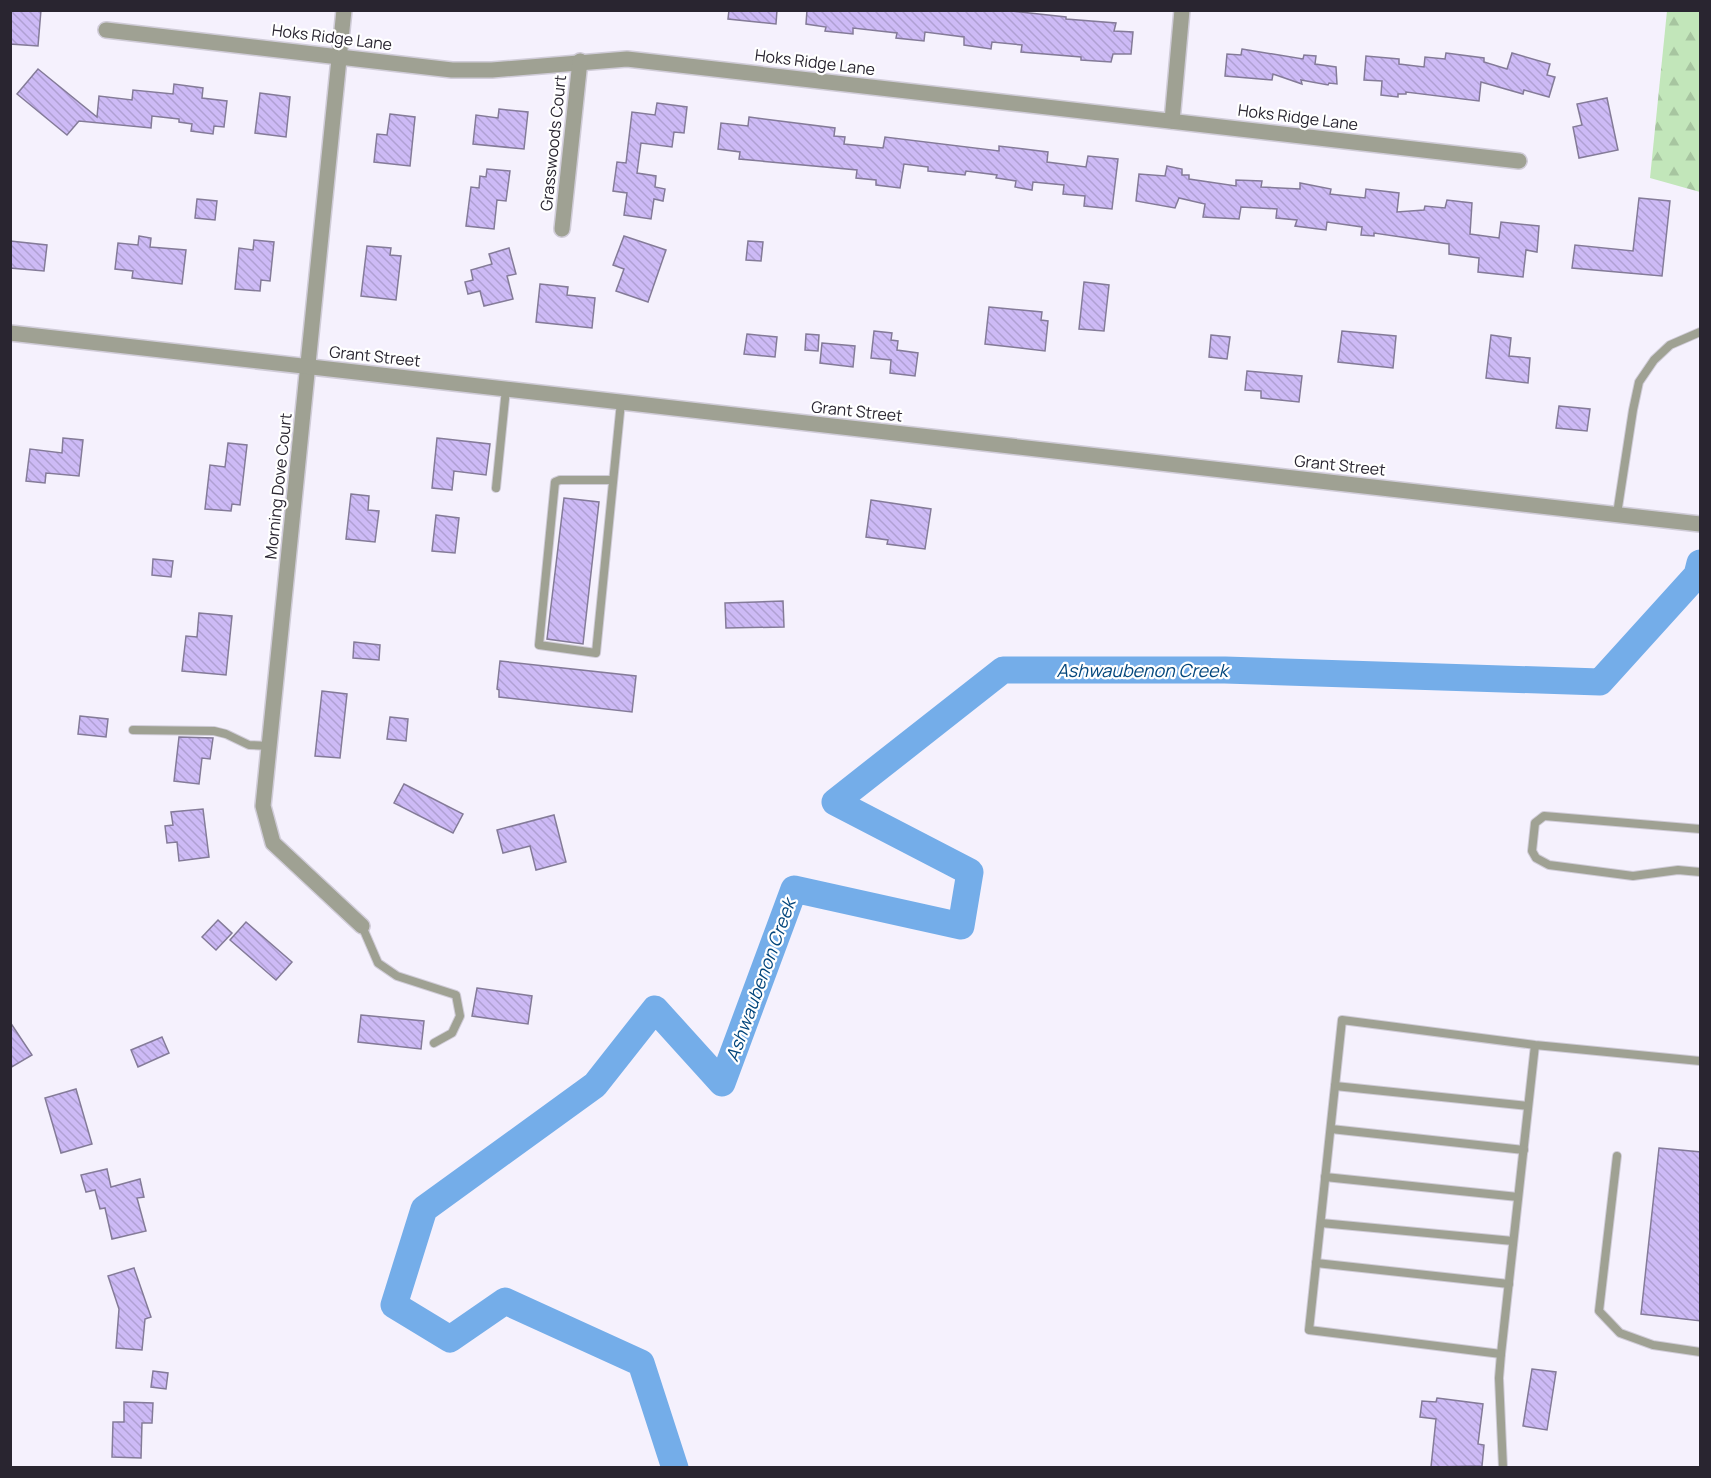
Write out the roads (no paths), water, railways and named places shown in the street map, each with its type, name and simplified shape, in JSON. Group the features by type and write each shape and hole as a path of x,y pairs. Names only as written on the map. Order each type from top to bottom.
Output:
{"street":[{"name":"Morning Dove Court","path":"345,10 262,806 273,843 362,926"},
{"path":"1172,121 1182,10"},
{"name":"Hoks Ridge Lane","path":"106,30 452,69 492,70 627,58 1519,161"},
{"name":"Grasswoods Court","path":"562,229 580,61"},
{"name":"Grant Street","path":"10,333 1694,523"}],"lane":[{"path":"1617,514 1639,382 1654,360 1670,345 1701,332"},
{"path":"496,488 506,389"},
{"path":"613,480 560,480 555,482 538,645 597,653 621,402"},
{"path":"133,730 214,731 249,745 269,746"},
{"path":"1701,829 1544,816 1535,823 1532,851 1536,858 1549,865 1633,876 1678,870 1701,872"},
{"path":"362,926 378,963 397,976 456,995 460,1016 452,1033 434,1042"},
{"path":"1501,1354 1309,1330 1342,1020 1535,1045 1701,1061"},
{"path":"1503,1467 1499,1378 1535,1045"},
{"path":"1335,1086 1528,1106"},
{"path":"1330,1129 1524,1150"},
{"path":"1617,1156 1599,1311 1620,1333 1653,1346 1701,1352"},
{"path":"1325,1177 1518,1197"},
{"path":"1320,1223 1513,1241"},
{"path":"1316,1263 1509,1284"}],"waterway":[{"name":"Ashwaubenon Creek","path":"675,1468 641,1363 505,1301 450,1339 394,1305 424,1209 595,1085 655,1009 722,1083 794,889 961,926 970,872 835,802 1003,670 1225,670 1600,682 1697,575 1700,563"}]}
